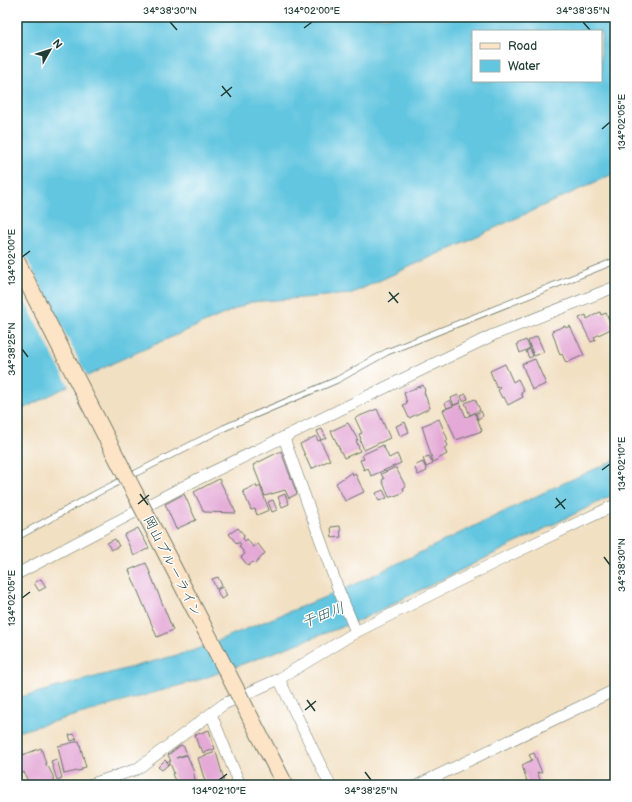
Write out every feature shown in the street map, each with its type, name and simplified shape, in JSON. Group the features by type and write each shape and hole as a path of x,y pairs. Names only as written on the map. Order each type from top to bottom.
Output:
{"main road":[{"name":"岡山ブルーライン","path":"17,262 285,785"}],"street":[{"path":"17,574 194,481 494,335 615,287"},
{"path":"284,438 337,586 355,629"},
{"path":"89,785 137,769 224,704 279,679 355,629 615,505"},
{"path":"279,679 330,785"},
{"path":"418,785 615,690"},
{"path":"211,714 240,785"}],"lane":[{"path":"17,538 97,493 224,428 337,380 387,352 615,261"}],"water":[{"path":"17,17 615,17 615,173 350,294 251,302 113,363 17,412"},
{"name":"干田川","path":"615,460 615,494 358,621 202,679 17,732 17,698 192,651 345,589 553,488"}],"pier":[{"path":"17,240 88,378 69,387 17,286"}],"building":[{"path":"600,312 601,315 606,313 613,328 594,337 596,340 591,342 579,318 586,315 587,319"},
{"path":"565,326 566,328 570,326 584,355 566,363 562,354 560,355 552,331"},
{"path":"537,336 544,352 534,356 528,341"},
{"path":"526,340 530,348 520,353 517,344"},
{"path":"530,349 533,356 529,358 526,351"},
{"path":"535,359 546,384 532,390 522,364"},
{"path":"505,364 513,382 518,379 524,391 521,393 523,397 508,405 504,397 502,398 498,390 500,389 499,387 497,388 490,371"},
{"path":"423,385 430,408 409,418 403,405 407,403 404,393"},
{"path":"466,394 468,399 463,401 461,396"},
{"path":"458,395 461,402 454,405 451,398"},
{"path":"475,399 480,410 470,415 465,403"},
{"path":"450,400 453,406 447,408 445,403"},
{"path":"460,403 466,417 475,413 482,431 456,440 443,410"},
{"path":"377,409 390,438 364,450 359,434 362,433 355,418"},
{"path":"481,411 483,416 478,419 476,414"},
{"path":"439,419 448,440 446,441 448,446 444,448 447,454 433,462 422,426"},
{"path":"405,422 409,432 400,436 396,426"},
{"path":"348,423 358,440 356,440 360,451 344,458 331,431"},
{"path":"322,429 326,438 321,440 317,431"},
{"path":"316,436 318,441 320,440 330,460 311,469 300,444"},
{"path":"383,445 389,458 397,454 401,463 371,476 368,468 364,470 360,460 364,459 362,455"},
{"path":"281,451 297,494 289,498 285,490 265,496 253,465"},
{"path":"429,456 433,464 426,467 423,458"},
{"path":"423,462 427,471 418,475 414,466"},
{"path":"396,468 406,487 403,488 404,491 400,494 389,497 381,474"},
{"path":"352,472 353,475 355,473 364,492 345,501 336,483"},
{"path":"219,479 236,513 204,512 194,492"},
{"path":"256,485 257,488 260,486 269,510 257,515 255,509 251,510 243,491"},
{"path":"383,490 387,498 379,501 376,493"},
{"path":"184,494 196,520 176,529 165,504"},
{"path":"285,494 289,504 282,507 278,497"},
{"path":"273,500 277,510 272,512 268,502"},
{"path":"340,526 341,537 332,538 331,527"},
{"path":"138,528 149,548 134,556 124,535"},
{"path":"238,528 244,535 243,539 245,541 247,539 253,547 258,544 265,553 255,564 253,562 248,566 241,557 245,554 239,546 241,544 239,542 237,544 229,534"},
{"path":"115,539 119,546 111,550 107,543"},
{"path":"146,563 173,630 157,637 129,570"},
{"path":"218,577 222,586 216,589 212,579"},
{"path":"41,579 46,587 39,591 34,583"},
{"path":"223,587 227,596 221,599 217,590"},
{"path":"209,730 215,749 203,753 201,747 199,748 195,735"},
{"path":"74,734 77,739 71,741 69,735"},
{"path":"79,741 86,767 82,768 82,770 64,774 58,746"},
{"path":"17,743 23,755 41,748 47,767 48,766 53,776 54,784 29,785 24,772 17,778"},
{"path":"181,745 184,747 187,754 176,758 187,755 193,769 196,785 177,785 172,774 174,773 168,755"},
{"path":"216,752 224,780 206,785 198,758"},
{"path":"534,753 542,773 537,772 540,780 528,785 522,765 532,760 529,755"},
{"path":"57,759 62,778 57,780 51,761"},
{"path":"165,760 169,764 162,770 158,767"}]}
